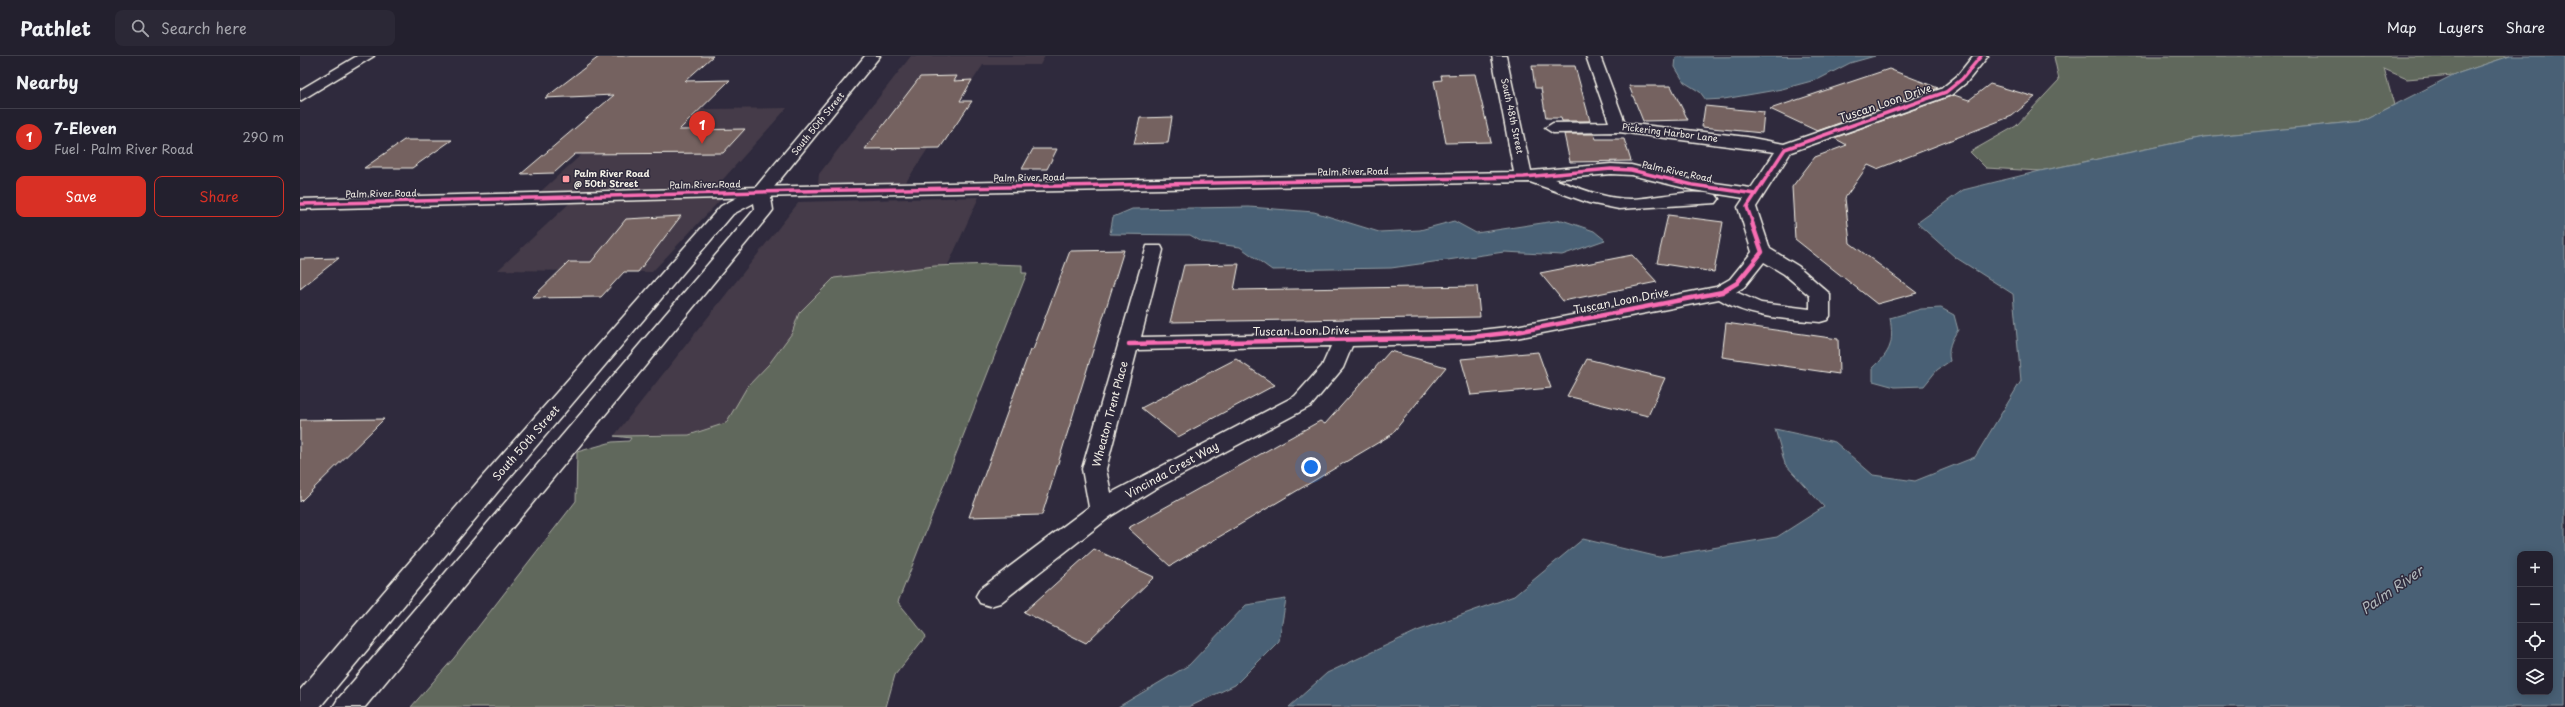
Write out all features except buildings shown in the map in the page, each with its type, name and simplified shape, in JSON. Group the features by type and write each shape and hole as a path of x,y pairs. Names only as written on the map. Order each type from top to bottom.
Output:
{"street":[{"path":"300,96 367,56"},
{"name":"South 50th Street","path":"303,707 491,483 728,210 761,192 874,56"},
{"name":"South 48th Street","path":"1499,56 1524,177"},
{"path":"1593,56 1619,126"},
{"name":"Tuscan Loon Drive","path":"1785,149 1946,92 1962,79 1981,56"},
{"name":"Pickering Harbor Lane","path":"1553,128 1619,126 1747,142 1785,149"},
{"path":"1722,292 1733,300 1750,307 1820,316 1820,294 1791,270 1762,252 1751,200 1785,149"},
{"name":"Palm River Road","path":"300,204 761,192 1524,177 1611,169 1631,170 1674,189 1708,198 1751,200"},
{"name":"Palm River Road","path":"1524,177 1568,188 1602,202 1631,204 1674,189"},
{"path":"348,707 764,210 761,192"},
{"name":"Wheaton Trent Place","path":"1102,510 1094,469 1130,344 1154,250"},
{"name":"Tuscan Loon Drive","path":"1130,344 1471,337 1508,332 1722,292 1737,283 1762,252"},
{"name":"Vincinda Crest Way","path":"990,596 1102,510 1144,484 1303,401 1332,368 1344,340"}],"shaded area":[{"path":"911,56 1045,56 1040,65 983,65 906,182 818,184 819,174"},
{"path":"787,108 717,186 540,192 631,110"},
{"path":"726,194 652,272 498,270 575,198"},
{"path":"979,197 943,276 738,434 614,436 799,202"}],"green space":[{"path":"2510,56 2453,75 2407,79 2384,69 2394,105 2363,121 2204,137 2040,171 1986,168 1970,152 2016,126 2059,80 2054,57"},
{"path":"992,264 1022,265 1022,273 1027,273 898,602 926,636 895,675 886,707 411,707 454,658 576,501 577,452 612,442 629,441 631,438 614,436 689,435 726,423 747,387 769,364 792,333 799,313 834,278 935,266"}],"water":[{"path":"1875,56 1850,63 1819,79 1782,89 1724,99 1706,100 1700,92 1684,82 1675,67 1676,57"},
{"name":"Palm River","path":"2510,56 2565,56 2565,707 1289,707 1327,673 1417,631 1514,596 1583,539 1659,557 1777,537 1824,507 1785,464 1775,429 1835,442 1873,475 1915,481 1975,457 2021,381 2013,294 1955,257 1917,223 1963,190 2040,171 2204,137 2363,121 2453,75"},
{"path":"1249,207 1314,212 1379,232 1420,230 1454,221 1476,233 1562,220 1594,231 1605,240 1562,255 1504,252 1391,268 1272,270 1240,247 1202,242 1190,235 1110,234 1113,217 1132,209"},
{"path":"1941,308 1954,315 1958,330 1950,345 1950,361 1937,370 1924,386 1895,387 1873,381 1873,368 1884,357 1890,346 1892,334 1890,318 1921,309"},
{"path":"1286,599 1279,641 1235,685 1189,707 1118,707 1189,665 1246,605"}],"cycle path":[{"path":"1129,344 1471,337 1516,332 1722,292 1737,283 1762,252 1747,207 1785,149 1946,92 1962,79 1981,56"},
{"path":"300,204 798,191 1524,177 1611,169 1631,170 1693,185 1755,194"}],"place":[{"name":"7-Eleven","path":"702,144"},
{"name":"Palm River Road @ 50th Street","path":"566,179"}]}
